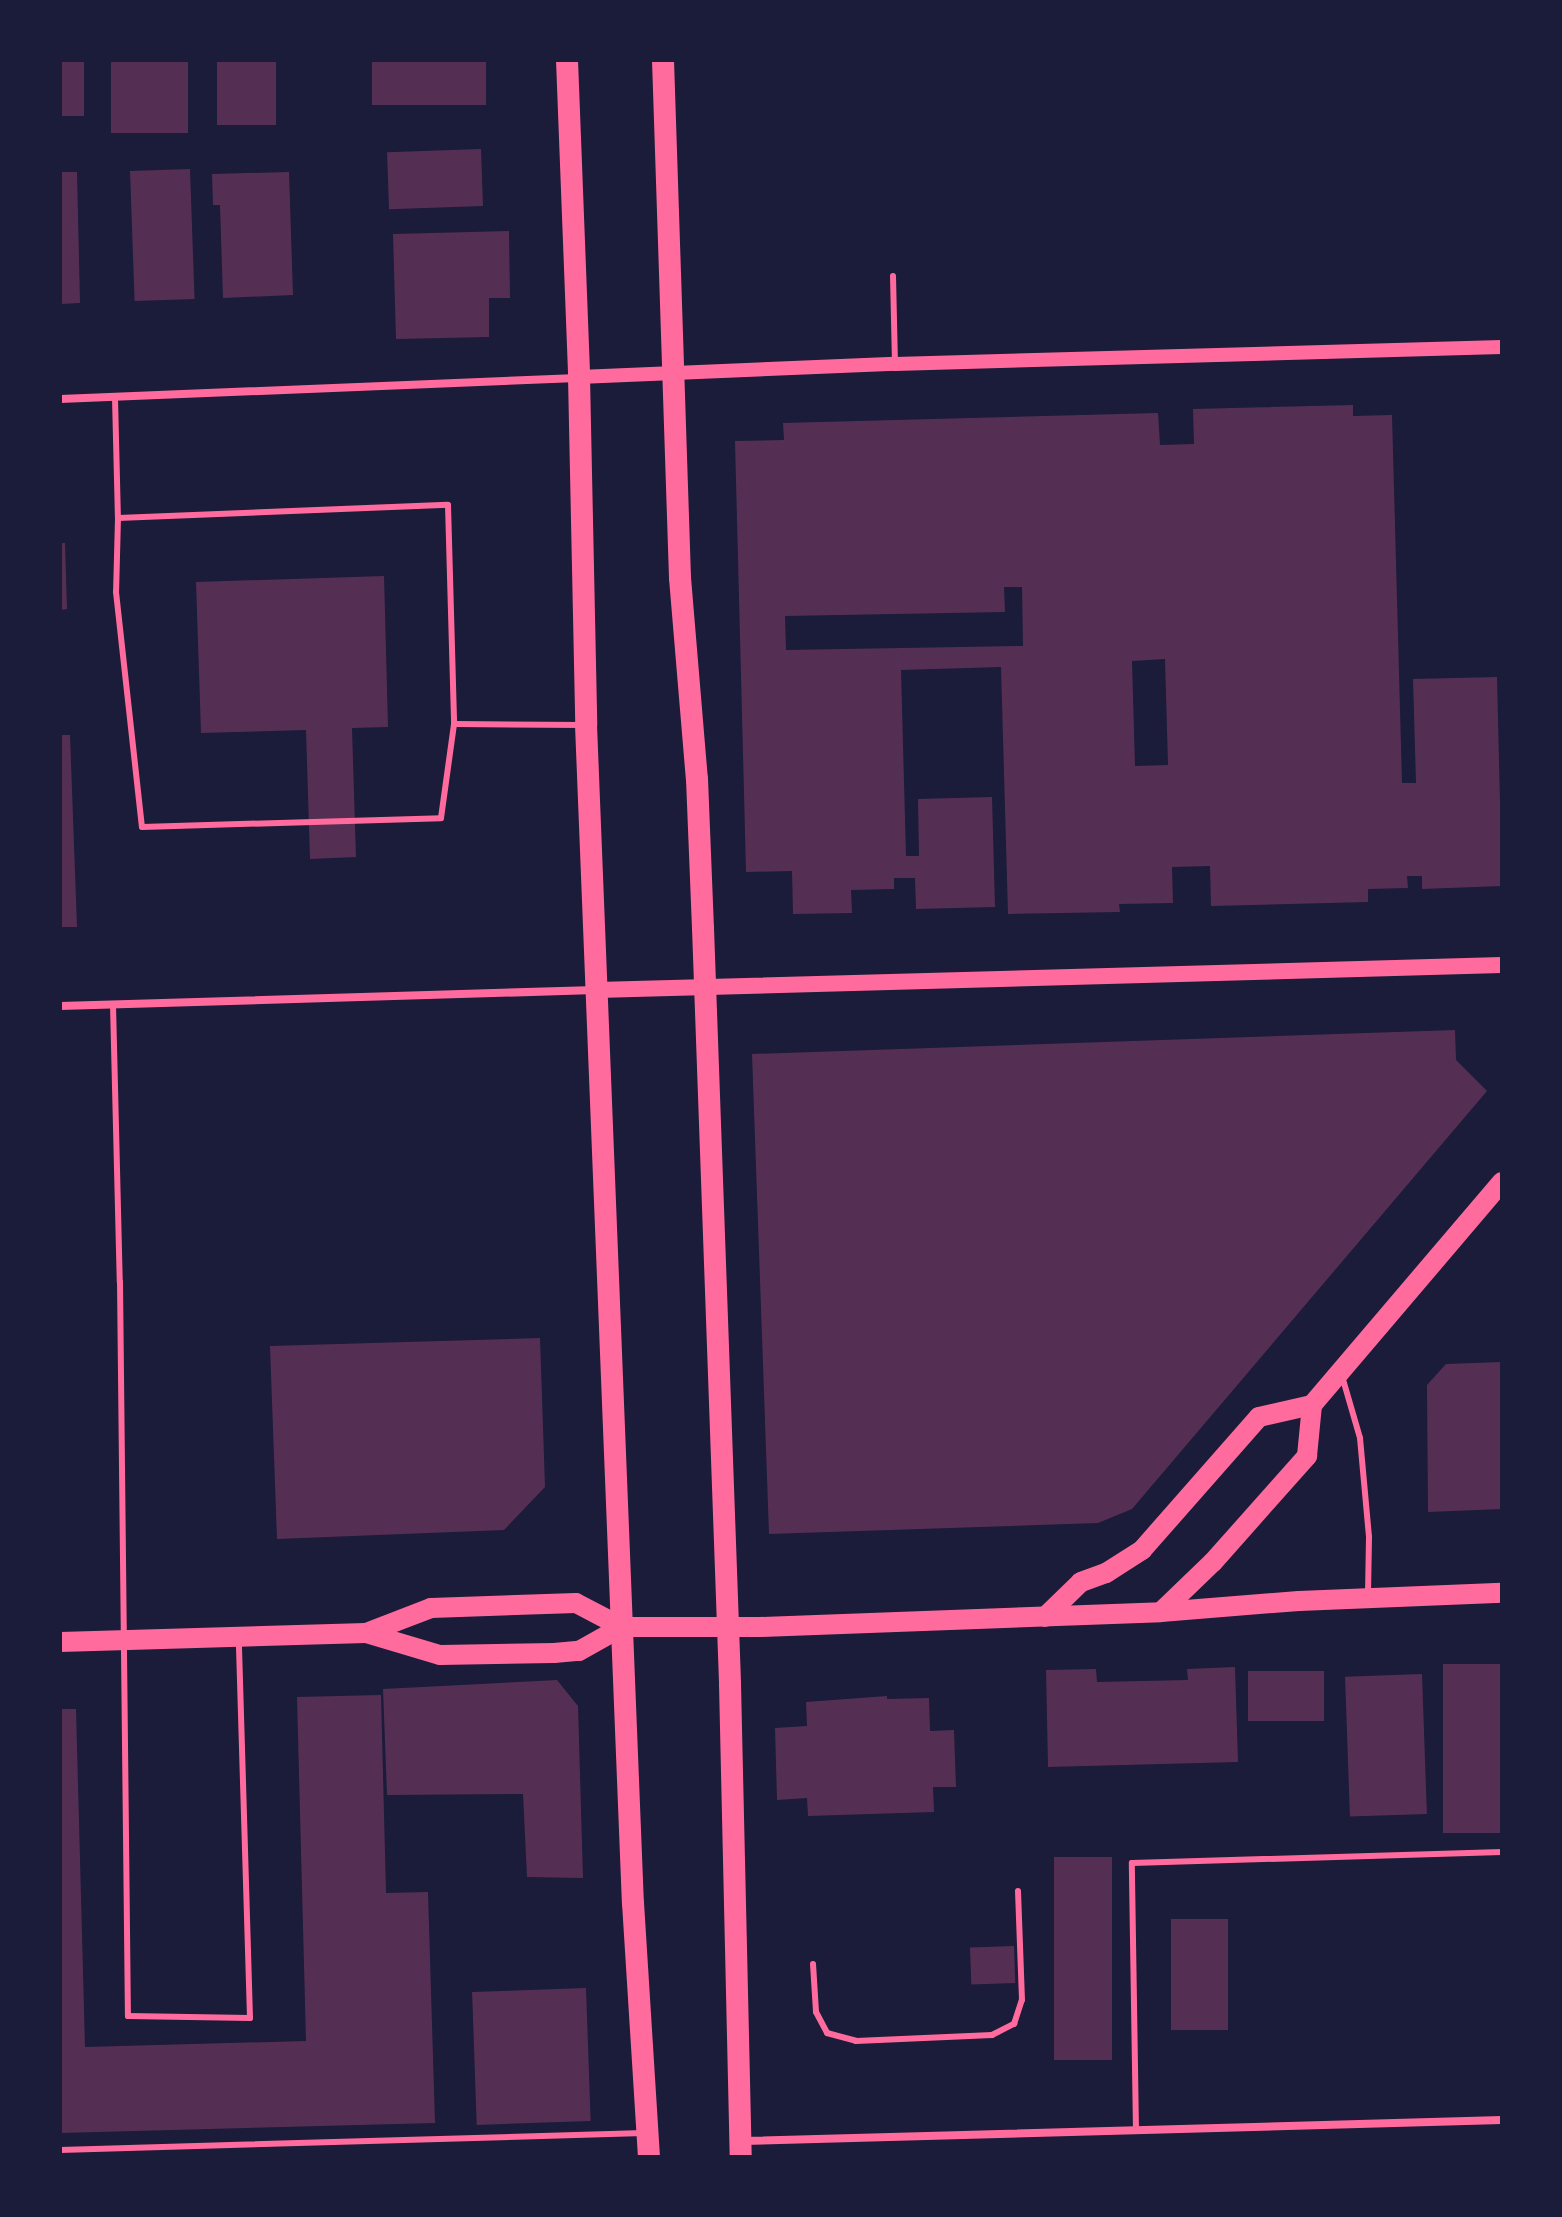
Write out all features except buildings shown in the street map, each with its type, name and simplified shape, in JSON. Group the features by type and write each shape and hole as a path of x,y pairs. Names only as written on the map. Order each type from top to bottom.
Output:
{"highway":[{"path":"567,60 579,377 586,725 633,1903 649,2157"},
{"path":"663,60 680,578 697,779 705,987 728,1627 741,2149"}],"main road":[{"path":"597,990 1502,965"},
{"path":"1161,1612 1213,1562 1307,1456 1312,1405 1502,1182"},
{"path":"1045,1617 1081,1582 1106,1573 1142,1550 1259,1417 1312,1405"},
{"path":"366,1633 431,1608 576,1603 622,1627 728,1627 1161,1612 1368,1598 1502,1593"},
{"path":"60,1642 366,1633 440,1655 540,1653 579,1651 622,1627"}],"street":[{"path":"60,399 895,364 1502,347"},
{"path":"60,1006 597,990"},
{"path":"741,2149 1136,2131 1502,2120"}],"lane":[{"path":"893,276 895,364"},
{"path":"115,398 116,592 142,827 441,818 454,724 448,505 118,518"},
{"path":"454,724 586,725"},
{"path":"113,1005 128,2016 250,2018 239,1637"},
{"path":"1341,1371 1360,1438 1369,1537 1368,1598"},
{"path":"1136,2131 1132,1863 1502,1852"},
{"path":"813,1964 816,2012 827,2033 856,2041 992,2035 1014,2024 1022,2000 1018,1891"},
{"path":"60,2150 647,2133"}]}
